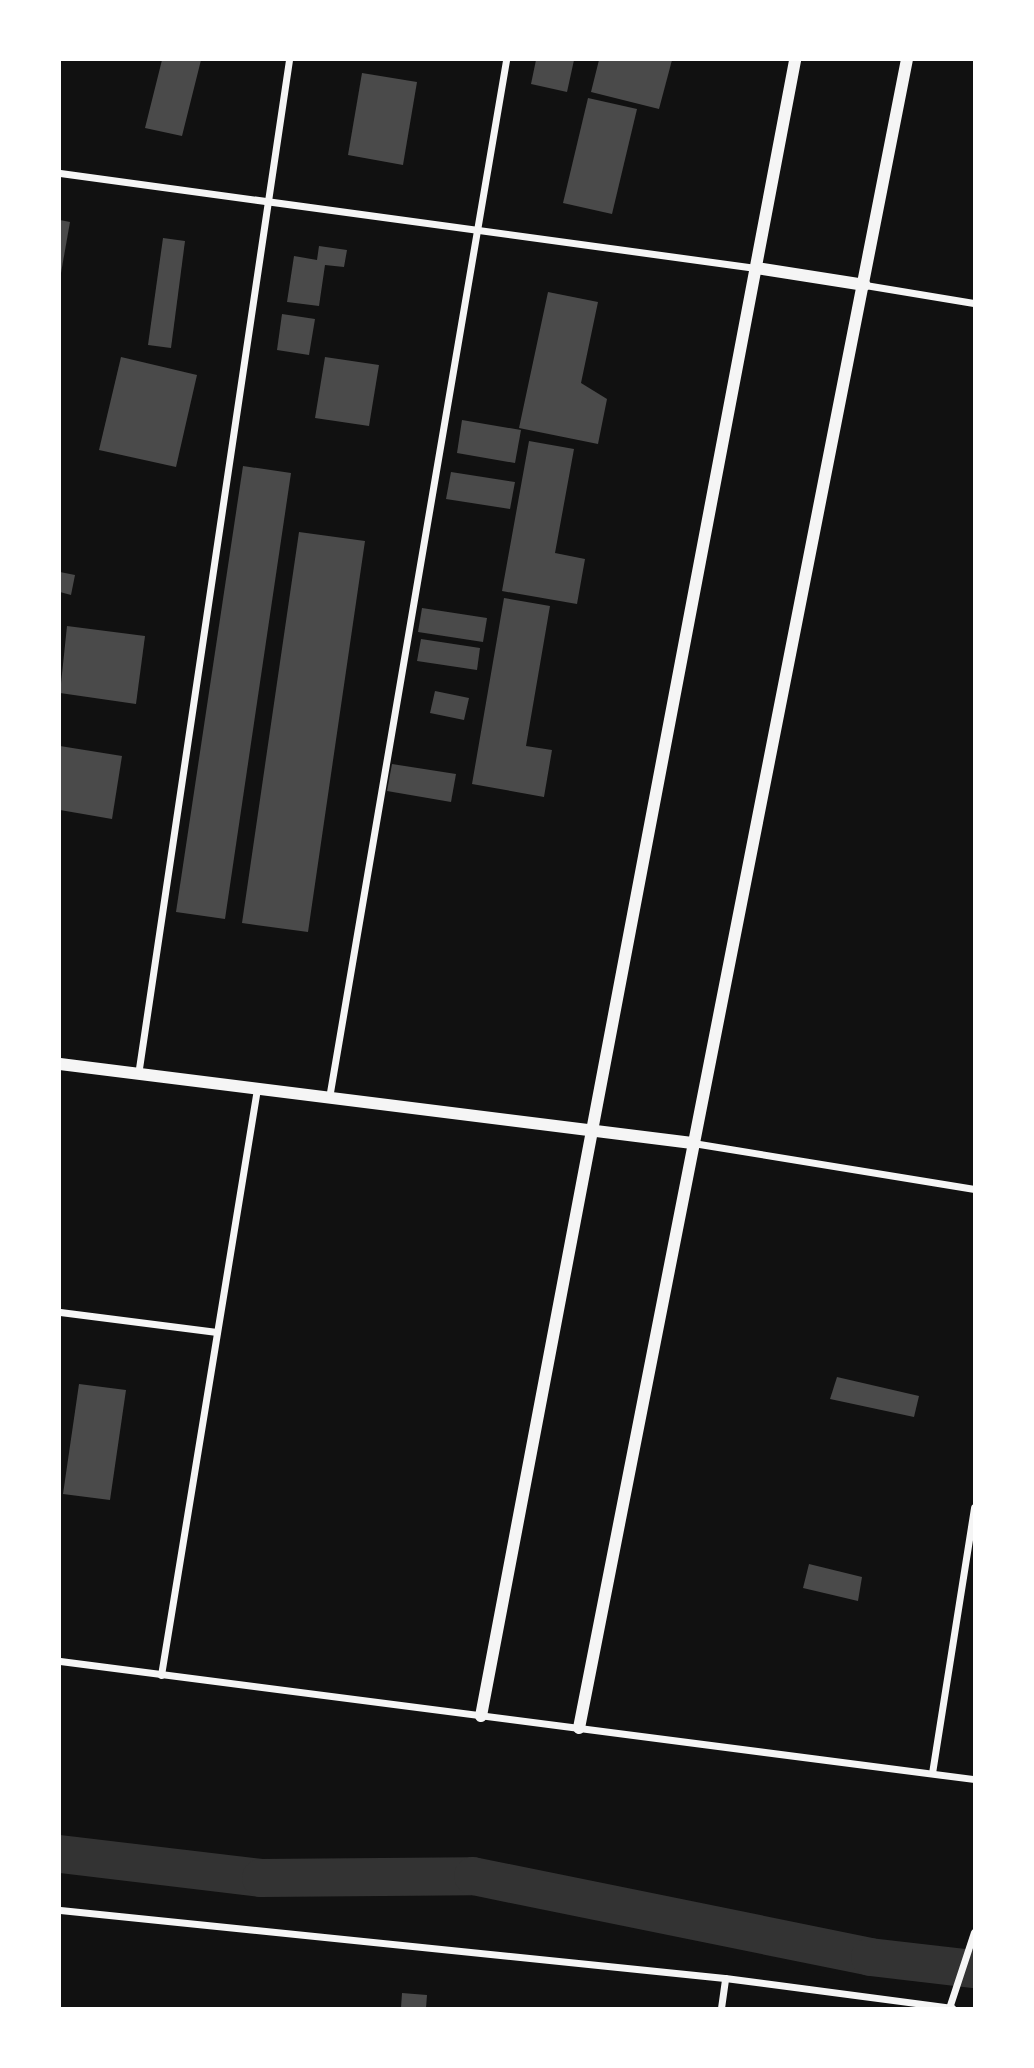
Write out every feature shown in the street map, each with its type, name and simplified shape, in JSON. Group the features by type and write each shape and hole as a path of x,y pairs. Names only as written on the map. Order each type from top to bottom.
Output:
{"street":[{"path":"138,1075 265,201 289,60"},
{"path":"328,1098 474,230 506,60"},
{"path":"481,1716 795,60"},
{"path":"579,1728 692,1143 865,285 907,60"},
{"path":"60,173 755,268 975,303"},
{"path":"60,1065 692,1143 975,1189"},
{"path":"162,1675 257,1089"},
{"path":"60,1312 217,1332"},
{"path":"932,1773 975,1507"},
{"path":"60,1661 975,1779"},
{"path":"60,1910 726,1978 950,2008 975,1932"},
{"path":"722,2008 726,1978"}],"building":[{"path":"162,60 201,60 182,136 145,128"},
{"path":"536,60 574,60 567,92 531,84"},
{"path":"599,60 672,60 659,109 591,92"},
{"path":"362,73 417,82 403,165 348,155"},
{"path":"588,98 637,109 612,214 563,203"},
{"path":"60,220 70,222 61,273 60,273"},
{"path":"163,238 185,241 171,348 148,345"},
{"path":"319,246 347,250 344,267 325,265 319,306 287,302 294,256 317,260"},
{"path":"548,292 598,302 581,383 607,399 598,444 519,428"},
{"path":"282,314 315,319 309,355 277,350"},
{"path":"121,357 197,375 176,467 99,450"},
{"path":"325,357 379,365 369,426 315,418"},
{"path":"462,420 521,430 515,463 457,453"},
{"path":"529,441 574,449 555,553 585,559 577,604 502,591"},
{"path":"243,466 291,473 225,919 176,912"},
{"path":"451,472 515,482 510,509 446,499"},
{"path":"299,532 365,541 308,932 242,923"},
{"path":"60,572 75,575 71,595 60,592"},
{"path":"504,598 550,606 526,746 552,750 544,797 472,784"},
{"path":"422,608 487,618 483,642 418,632"},
{"path":"67,626 145,636 136,704 60,693"},
{"path":"421,639 480,648 477,670 417,661"},
{"path":"435,691 469,698 464,720 430,713"},
{"path":"60,746 122,756 112,819 60,810"},
{"path":"392,764 456,774 451,802 387,791"},
{"path":"837,1377 919,1396 914,1417 830,1399"},
{"path":"79,1384 126,1390 110,1500 63,1494"},
{"path":"809,1564 862,1577 858,1601 803,1588"},
{"path":"402,1993 427,1995 426,2008 401,2008"}],"waterway":[{"path":"60,1854 261,1878 473,1876 870,1957 974,1969"}]}
